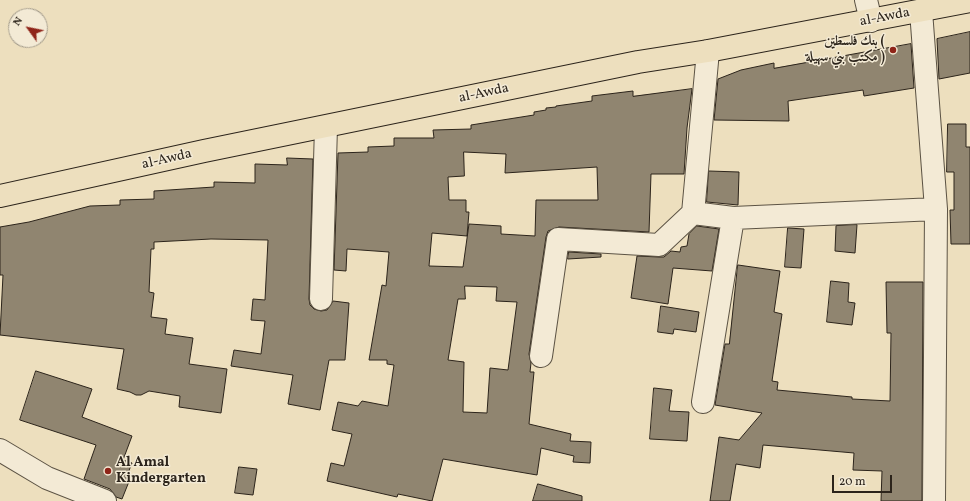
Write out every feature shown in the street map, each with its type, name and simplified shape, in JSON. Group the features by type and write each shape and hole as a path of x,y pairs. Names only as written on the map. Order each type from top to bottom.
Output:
{"main road":[{"name":"al-Awda","path":"0,196 638,62 708,51 869,10 921,11 970,1"}],"street":[{"path":"921,11 936,209 934,501"},
{"path":"541,356 558,239 659,245 694,213 708,51"},
{"path":"321,299 326,127"},
{"path":"694,213 733,218 936,209"},
{"path":"703,402 733,218"},
{"path":"0,450 47,478 105,501"},
{"path":"47,478 56,501"}],"building":[{"path":"970,32 970,73 939,79 937,39"},
{"path":"911,44 914,88 864,96 863,90 788,101 789,121 714,120 718,79 741,70 774,63 774,68"},
{"path":"692,89 687,128 684,174 651,174 649,232 559,227 548,231 529,354 531,363 530,372 534,372 529,424 571,434 570,441 591,442 590,463 573,462 574,456 541,448 537,475 443,459 432,501 398,494 397,497 327,481 331,463 344,466 352,434 332,430 338,402 358,406 362,401 388,406 394,365 387,364 387,360 369,360 382,285 386,286 389,252 347,249 346,271 334,270 338,153 368,152 368,147 394,146 394,138 434,138 433,130 471,129 471,125 534,115 534,112 546,110 546,108 592,101 592,96 633,91 633,96","holes":["464,152 506,154 505,173 597,167 598,200 536,200 535,236 501,234 501,226 469,224 463,267 429,266 432,233 467,236 469,212 466,212 466,200 449,200 448,177 464,176","465,286 497,287 496,301 517,302 508,370 490,368 487,413 463,412 464,362 448,360 458,299 465,299"]},
{"path":"948,124 966,124 966,147 970,147 970,244 951,244 950,210 954,210 954,172 947,172"},
{"path":"287,158 313,159 310,305 314,309 321,311 327,310 333,301 349,303 345,360 329,360 320,410 288,404 293,375 231,366 234,350 261,354 265,321 251,320 253,299 265,300 268,240 211,239 154,242 154,249 151,249 149,292 154,293 151,317 167,319 165,334 193,338 189,364 227,369 221,413 179,407 180,396 149,391 141,395 136,395 117,389 124,349 0,335 3,275 0,275 0,227 29,222 90,206 120,205 120,200 154,199 154,191 214,187 214,182 255,183 255,164 287,165"},
{"path":"709,171 739,172 738,205 707,202"},
{"path":"857,225 855,253 835,251 836,226"},
{"path":"697,226 719,229 712,271 673,268 668,304 631,298 637,256 664,257 671,251 680,252 681,247 687,246 689,234"},
{"path":"788,228 804,229 801,268 785,267"},
{"path":"569,252 601,254 601,257 568,259"},
{"path":"738,265 780,271 774,312 782,314 772,381 778,382 777,390 852,397 852,399 890,401 891,333 887,333 886,282 923,282 922,501 881,501 882,471 853,470 854,453 763,445 760,468 736,464 730,501 710,501 719,437 739,440 762,413 715,405 725,344 729,344"},
{"path":"831,281 849,283 848,302 855,303 852,325 827,322"},
{"path":"661,306 699,312 696,332 674,329 673,334 658,332"},
{"path":"36,371 92,389 82,417 132,436 123,460 132,463 126,478 130,479 122,499 116,497 110,489 84,479 96,445 20,420"},
{"path":"654,388 672,390 669,411 689,412 687,441 650,439"},
{"path":"239,467 257,469 253,495 235,493"},
{"path":"538,484 582,496 582,501 533,501"}],"place":[{"name":"بنك فلسطين ( مكتب بني سهيلة )","path":"893,50"},
{"name":"Al Amal Kindergarten","path":"108,471"}]}
